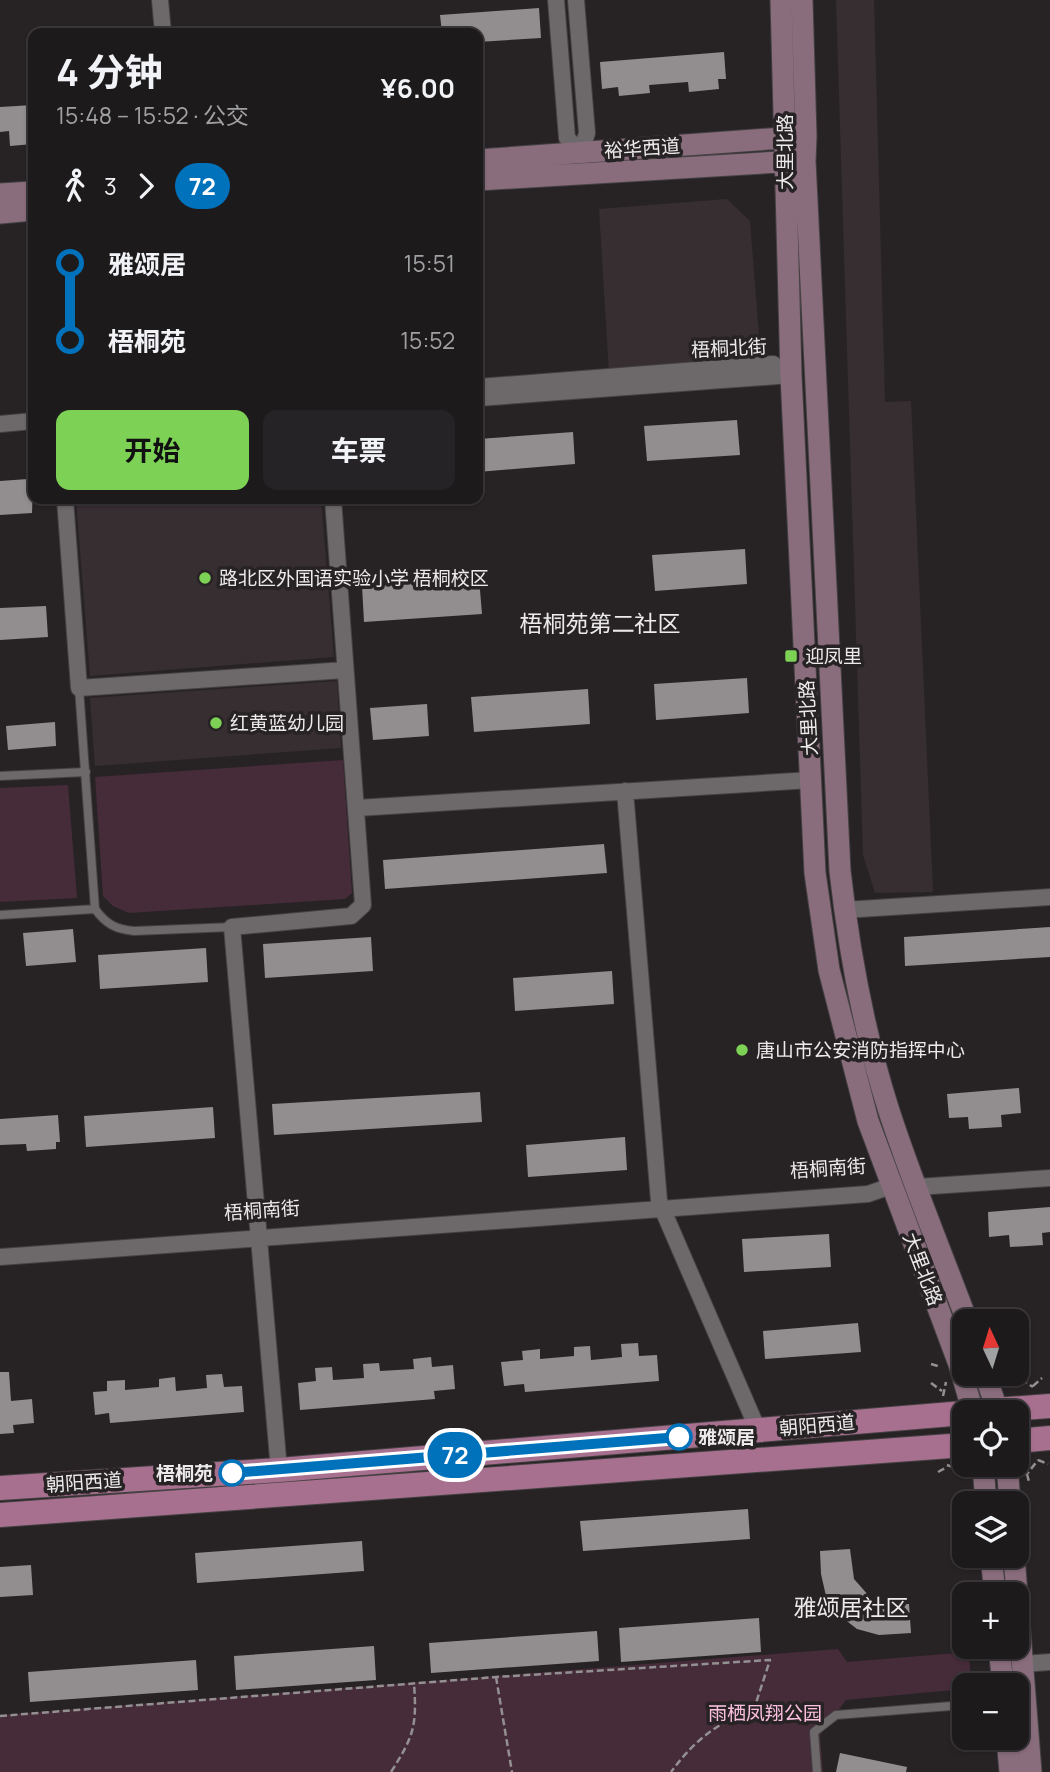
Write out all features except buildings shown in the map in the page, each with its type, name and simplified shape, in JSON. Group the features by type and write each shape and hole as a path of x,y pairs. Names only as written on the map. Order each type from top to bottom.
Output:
{"main road":[{"name":"大里北路","path":"781,0 796,137"},
{"name":"大里北路","path":"802,0 794,160 792,375 815,873 829,970 867,1121 970,1400"},
{"name":"裕华西道","path":"483,160 796,137"},
{"name":"裕华西道","path":"483,180 794,160"},
{"name":"大里北路","path":"794,160 844,910 853,964 889,1111 963,1309"},
{"path":"0,194 28,192"},
{"path":"0,213 28,211"},
{"name":"朝阳西道","path":"0,1488 279,1470 952,1414"},
{"path":"1029,1439 1050,1438"},
{"name":"朝阳西道","path":"0,1515 952,1453"},
{"path":"279,1470 281,1495"},
{"path":"1015,1568 1031,1772"},
{"path":"1008,1750 1010,1772"}],"street":[{"path":"160,0 163,28"},
{"path":"556,0 567,138 580,153 587,133 576,0"},
{"name":"梧桐北街","path":"483,387 773,365 792,375"},
{"name":"梧桐北街","path":"483,398 792,375"},
{"path":"0,424 28,421"},
{"path":"0,434 28,431"},
{"path":"65,504 79,688 345,670"},
{"path":"279,1470 232,927 351,916 363,905 358,808 333,504"},
{"path":"358,808 811,780"},
{"path":"625,792 660,1205 758,1430"},
{"path":"844,910 1050,897"},
{"path":"917,1187 1050,1178"},
{"name":"梧桐南街","path":"0,1258 258,1235 660,1205 865,1185 891,1186"},
{"name":"梧桐南街","path":"0,1250 258,1235"},
{"path":"1023,1664 1050,1662"}],"lane":[{"path":"79,688 95,909 104,922 117,930 232,927"},
{"path":"0,776 86,772"},
{"path":"0,915 95,909"},
{"path":"817,1772 814,1731 836,1715 952,1707"}],"path":[{"path":"931,1364 946,1369"},
{"path":"1039,1400 1042,1378"},
{"path":"942,1391 947,1380"},
{"path":"931,1383 956,1400"},
{"path":"1024,1386 1039,1400"},
{"path":"938,1472 952,1453"},
{"path":"1029,1464 1038,1460 1048,1464"},
{"path":"1022,1477 1029,1482"},
{"path":"0,1716 496,1677 769,1660 755,1706 721,1723 700,1738 671,1772"},
{"path":"496,1677 512,1772"},
{"path":"391,1772 409,1744 416,1714 414,1683"}],"shaded area":[{"path":"836,0 874,0 885,402 911,401 933,892 875,893 863,855"},
{"path":"727,199 750,221 761,362 609,373 599,209"},
{"name":"路北区外国语实验小学 梧桐校区","path":"76,504 321,504 334,657 90,676"},
{"name":"红黄蓝幼儿园","path":"337,681 341,748 95,766 90,698"}],"green space":[{"path":"343,760 352,893 345,899 129,913 113,906 103,896 95,777"},
{"path":"68,785 77,898 0,902 0,788"},
{"name":"雨栖凤翔公园","path":"838,1649 847,1662 952,1653 952,1659 969,1659 970,1673 952,1673 952,1690 846,1700 820,1735 823,1772 0,1772 0,1715"}],"bus line":[{"name":"72","path":"232,1473 679,1437"}],"place":[{"name":"路北区外国语实验小学 梧桐校区","path":"205,578"},
{"name":"迎凤里","path":"791,656"},
{"name":"红黄蓝幼儿园","path":"216,723"},
{"name":"唐山市公安消防指挥中心","path":"742,1050"},
{"name":"雅颂居","path":"679,1437"},
{"name":"梧桐苑","path":"232,1473"}],"district":[{"name":"梧桐苑第二社区","path":"600,623"},
{"name":"雅颂居社区","path":"851,1607"}]}
